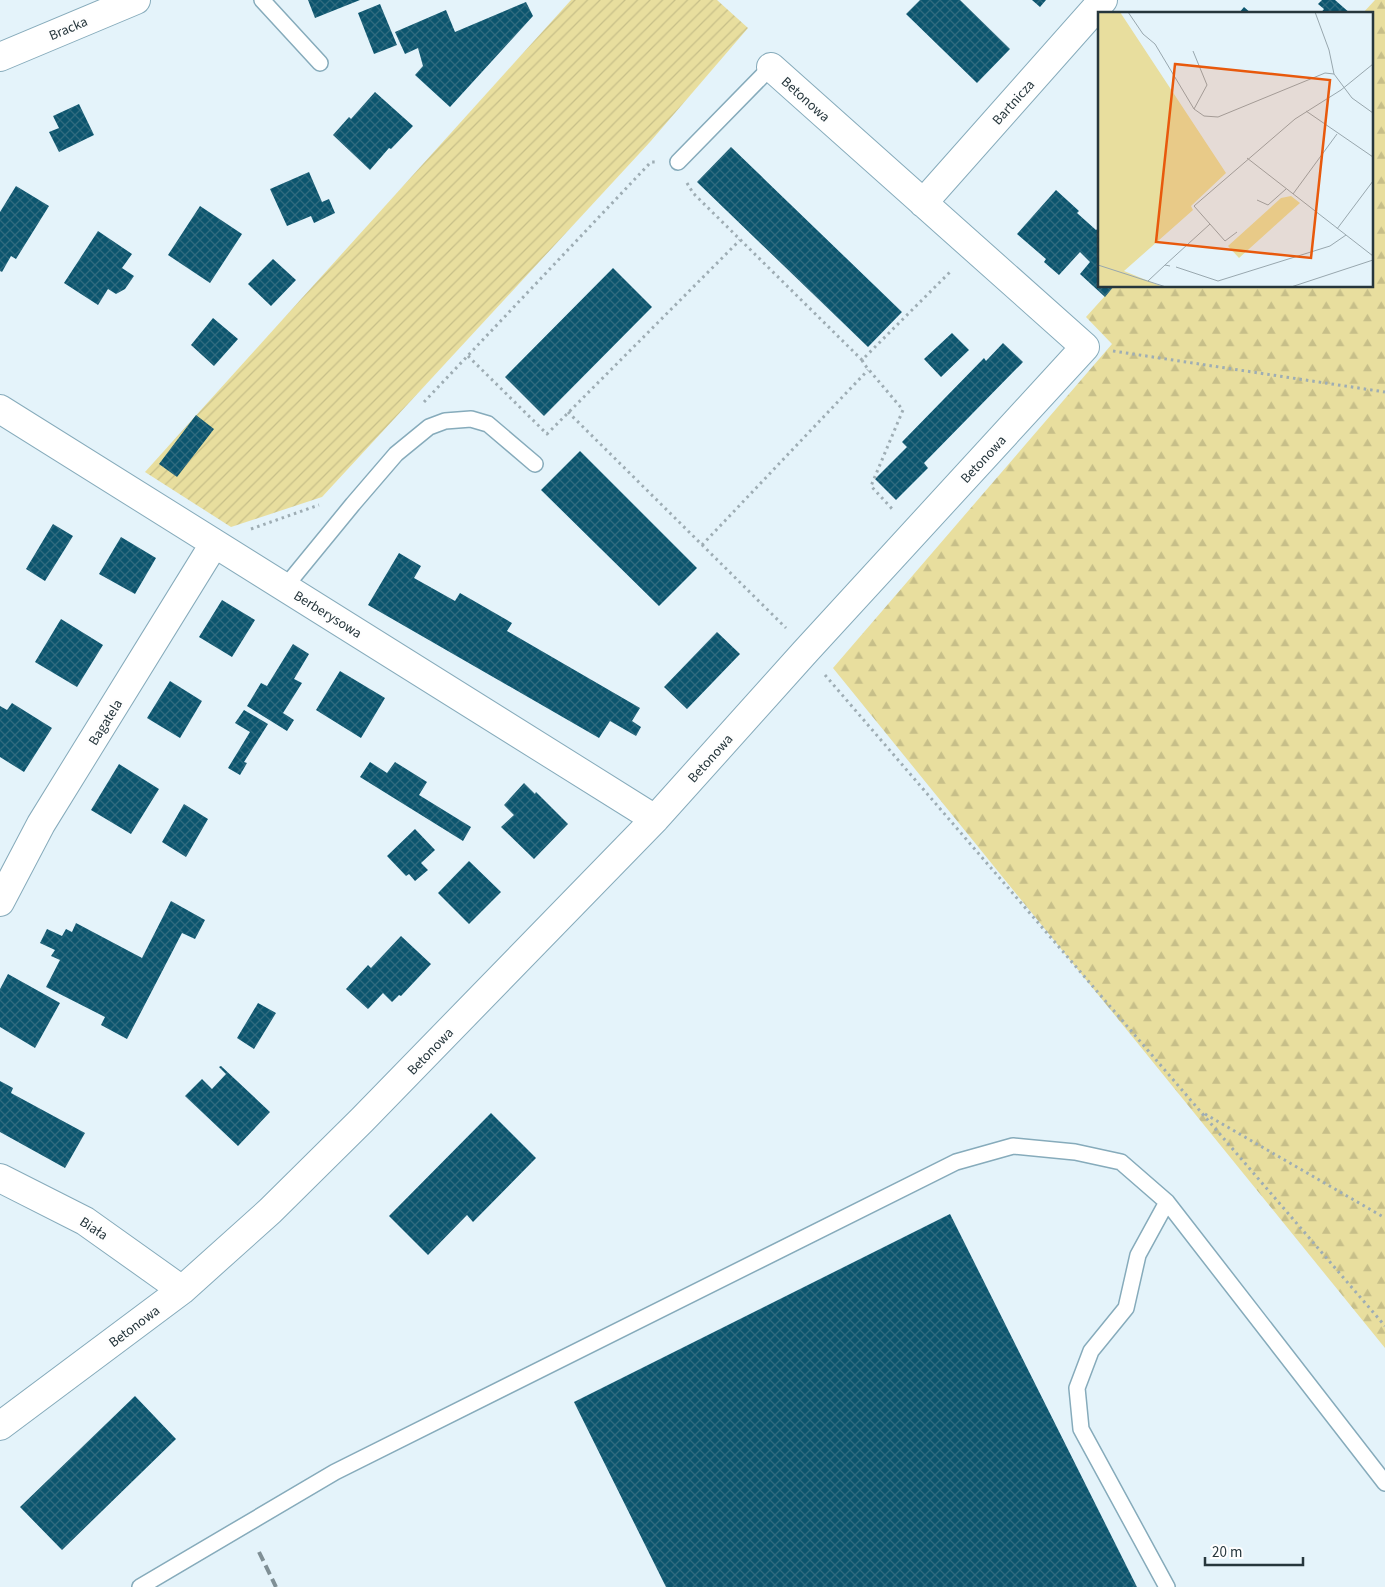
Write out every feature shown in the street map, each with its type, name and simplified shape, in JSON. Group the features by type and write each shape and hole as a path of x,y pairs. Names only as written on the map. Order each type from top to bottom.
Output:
{"street":[{"name":"Bracka","path":"0,57 136,0"},
{"name":"Bartnicza","path":"923,203 1103,0"},
{"name":"Betonowa","path":"0,1426 182,1290 270,1211 327,1155 655,819 805,652 1085,347 771,67"},
{"name":"Berberysowa","path":"0,409 655,819"},
{"name":"Bagatela","path":"0,902 41,824 214,544"},
{"name":"Biała","path":"0,1178 85,1221 182,1290"}],"lane":[{"path":"262,0 320,63"},
{"path":"678,162 771,67"},
{"path":"285,587 396,454 429,427 444,421 471,419 488,424 535,464"},
{"path":"140,1587 335,1472 956,1162 1013,1146 1075,1152 1121,1162 1167,1202 1385,1483"},
{"path":"1167,1202 1138,1255 1126,1308 1091,1351 1077,1388 1080,1429 1167,1587"}],"path":[{"path":"422,404 652,162 657,162"},
{"path":"682,178 740,240 862,360 868,370 903,410 871,486 915,533"},
{"path":"468,356 547,434 740,240"},
{"path":"862,360 973,248"},
{"path":"1085,347 1385,392"},
{"path":"702,545 868,370"},
{"path":"568,412 786,628"},
{"path":"250,529 320,504"},
{"path":"805,652 1385,1326"},
{"path":"1202,1113 1385,1218"}],"green space":[{"path":"571,0 717,0 748,28 650,142 322,497 231,527 145,472"},
{"path":"1375,0 1385,0 1385,1348 833,668 1112,344 1086,317 1112,288 1372,288 1372,12 1364,12"}],"building":[{"path":"308,0 360,0 315,18"},
{"path":"920,0 960,0 1010,49 977,83 906,14"},
{"path":"1032,0 1046,0 1040,7"},
{"path":"1322,0 1335,0 1349,12 1322,12 1324,9 1318,4"},
{"path":"526,2 533,16 450,107 415,75 423,66 418,48 405,54 395,32 446,10 455,32"},
{"path":"380,4 397,45 374,54 358,13"},
{"path":"1244,7 1250,12 1240,12"},
{"path":"375,92 413,126 391,149 389,148 370,170 333,135 349,117 351,119"},
{"path":"79,104 94,135 59,152 49,132 59,128 53,116"},
{"path":"731,147 902,312 868,347 697,182"},
{"path":"309,172 322,202 329,199 335,213 314,223 311,216 287,226 270,189"},
{"path":"16,186 49,206 16,259 11,256 2,272 0,271 0,212"},
{"path":"1056,190 1079,211 1077,213 1096,230 1098,229 1098,288 1112,288 1105,297 1080,274 1090,262 1080,252 1059,275 1044,262 1046,259 1017,234"},
{"path":"200,206 242,234 210,283 168,255"},
{"path":"98,231 132,254 122,268 134,276 125,289 116,294 108,289 98,305 64,283"},
{"path":"273,259 296,280 271,306 248,284"},
{"path":"613,268 652,307 544,416 505,377"},
{"path":"213,318 238,339 214,366 191,345"},
{"path":"952,333 969,350 941,377 924,359"},
{"path":"1003,343 1023,362 924,463 928,468 896,500 875,479 907,447 902,442 984,358 986,361"},
{"path":"196,415 214,429 177,477 159,464"},
{"path":"580,451 697,568 659,606 541,490"},
{"path":"53,524 73,536 45,581 26,569"},
{"path":"121,537 156,558 135,594 99,574"},
{"path":"399,553 421,566 414,578 455,601 460,593 512,623 507,631 640,708 632,721 641,727 636,736 610,721 599,738 368,605"},
{"path":"222,600 255,620 232,657 199,637"},
{"path":"61,619 103,645 77,687 35,662"},
{"path":"717,632 740,654 687,709 664,687"},
{"path":"293,644 309,654 294,679 302,683 283,713 294,720 287,731 247,706 261,683 267,686"},
{"path":"340,671 385,698 361,738 316,710"},
{"path":"170,681 202,701 180,738 147,718"},
{"path":"12,703 52,728 24,772 0,757 0,706 7,710"},
{"path":"244,710 268,724 244,762 247,763 240,775 228,768 250,732 235,723"},
{"path":"370,762 387,773 395,762 427,782 419,795 471,827 463,841 360,777"},
{"path":"119,764 159,789 131,834 91,810"},
{"path":"524,783 535,794 536,792 568,824 534,859 501,827 514,815 504,805"},
{"path":"184,804 208,819 186,857 162,842"},
{"path":"415,829 435,850 421,863 428,870 415,881 409,874 406,876 387,856"},
{"path":"469,861 501,892 469,924 438,893"},
{"path":"171,901 205,920 195,939 182,933 127,1039 101,1025 105,1017 46,987 60,960 51,956 55,950 40,943 47,929 62,936 66,929 72,932 76,923 142,958"},
{"path":"401,936 431,964 401,996 399,995 392,1002 383,993 368,1009 346,989 368,965 371,968"},
{"path":"8,974 60,1003 35,1048 0,1027 0,989"},
{"path":"258,1003 276,1013 254,1049 237,1038"},
{"path":"221,1066 270,1112 238,1146 185,1096 202,1079 212,1089 226,1074 219,1067"},
{"path":"0,1081 13,1088 11,1093 85,1133 65,1168 0,1132"},
{"path":"491,1113 536,1158 473,1222 467,1215 428,1255 389,1216"},
{"path":"950,1214 1137,1587 666,1587 574,1402"},
{"path":"135,1396 176,1439 62,1550 20,1507"}],"railway":[{"path":"259,1552 276,1587"}]}
